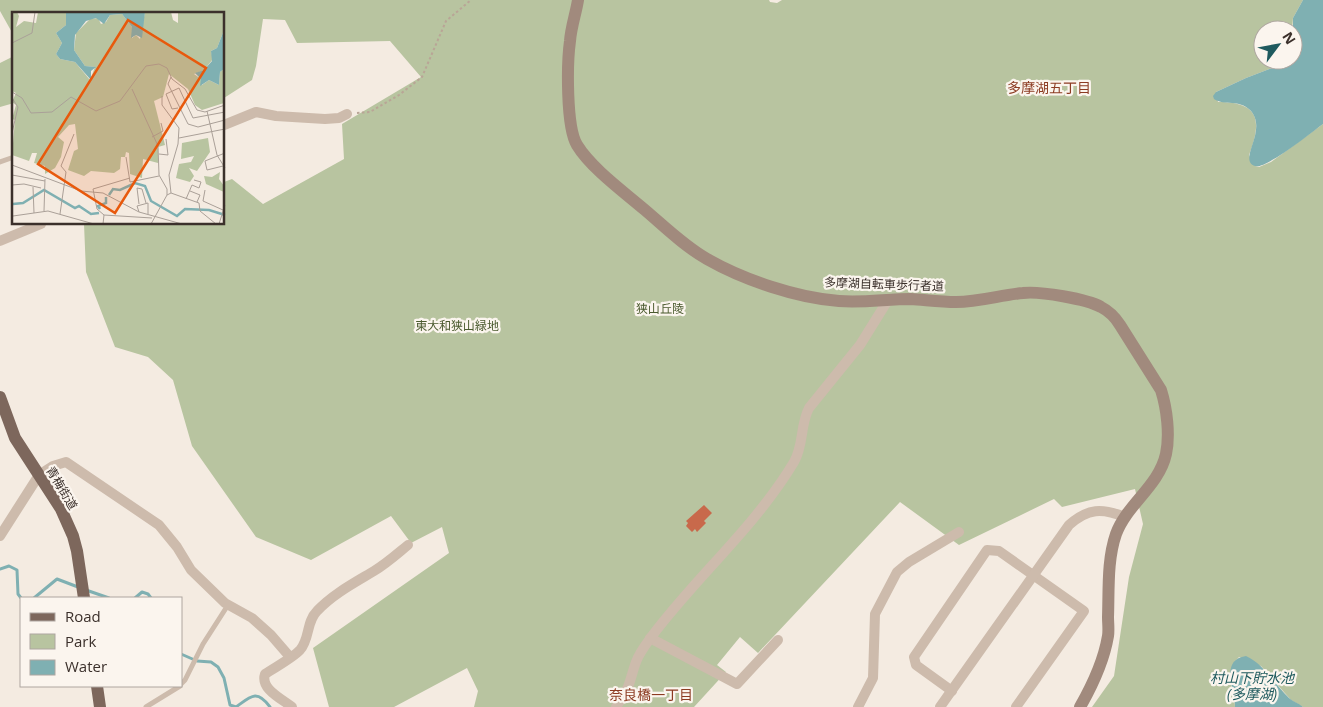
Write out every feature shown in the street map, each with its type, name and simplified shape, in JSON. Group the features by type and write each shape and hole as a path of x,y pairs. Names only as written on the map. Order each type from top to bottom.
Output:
{"main road":[{"name":"青梅街道","path":"0,398 11,430 61,509 73,536 84,597"},
{"path":"97,687 100,707"}],"street":[{"path":"578,0 570,39 569,113 571,130 576,143 589,161 682,242 706,258 730,270 785,290 839,301 979,301 1032,292 1091,303 1114,317 1161,390 1164,397 1168,436 1166,452 1159,472 1125,517 1116,533 1110,560 1108,635 1103,654 1080,707"},
{"path":"225,125 256,112 276,116 325,119 339,118 347,114"},
{"path":"0,241 39,225"},
{"path":"616,707 627,689 637,660 650,638 692,587 742,534 787,474 796,459 804,418 809,408 860,345 888,300"},
{"path":"0,536 39,475 53,466 66,462 159,525 177,547 191,570 228,605 252,618 290,657"},
{"path":"940,707 1068,525 1077,518 1097,511 1110,511 1125,517"},
{"path":"858,707 873,678 875,614 897,572 909,562 959,532"},
{"path":"292,707 273,693 266,685 265,674 301,650 310,621 316,611 344,589 375,570 408,545"},
{"path":"952,691 916,665 914,657 987,550 999,551 1084,611 1016,707"},
{"path":"650,638 737,684 778,640"}],"lane":[{"path":"0,162 12,158"},
{"path":"182,683 203,644 228,605"},
{"path":"146,707 177,687"}],"path":[{"path":"347,114 370,112 399,95 422,77 446,21 471,0"}],"green space":[{"name":"狭山丘陵","path":"0,0 769,0 770,2 777,3 782,0 1303,0 1293,20 1253,20 1253,70 1267,70 1216,92 1218,102 1242,105 1250,110 1254,116 1256,132 1249,155 1255,166 1259,167 1271,162 1323,124 1323,707 1303,707 1291,700 1261,666 1239,657 1230,675 1235,707 1092,707 1114,676 1129,577 1143,524 1135,489 1062,507 1054,499 959,545 900,502 758,653 740,637 717,665 726,672 694,707 474,707 478,691 467,668 394,707 329,707 313,648 449,553 442,527 411,543 391,516 311,560 256,537 192,446 173,380 148,357 115,347 86,272 84,225 225,225 225,182 232,179 263,204 344,159 342,124 421,77 390,41 297,43 285,20 263,19 252,80 225,97 225,12 12,12 12,32 0,11"},
{"path":"12,57 12,104 0,107 0,63"}],"water":[{"path":"1303,0 1323,0 1323,124 1278,157 1260,166 1255,166 1250,163 1249,158 1255,135 1255,118 1246,107 1218,101 1213,96 1216,92 1267,70 1303,70 1303,20 1293,20"},
{"name":"村山下貯水池 (多摩湖)","path":"1246,656 1264,669 1289,698 1303,707 1235,707 1230,677 1231,669 1233,663"}],"building":[{"path":"704,505 712,513 697,532 695,529 692,532 686,526 688,523 686,521"}],"waterway":[{"path":"0,569 9,566 17,570 18,594 20,597"},
{"path":"35,597 57,579 78,587"},
{"path":"86,590 106,597"},
{"path":"136,597 142,592 150,597"},
{"path":"182,654 197,661 211,662 218,667 224,678 230,705 236,707 250,697 257,696 270,707"}],"district":[{"name":"多摩湖五丁目","path":"1049,87"},
{"name":"奈良橋一丁目","path":"651,694"}],"park label":[{"name":"東大和狭山緑地","path":"457,325"}]}
